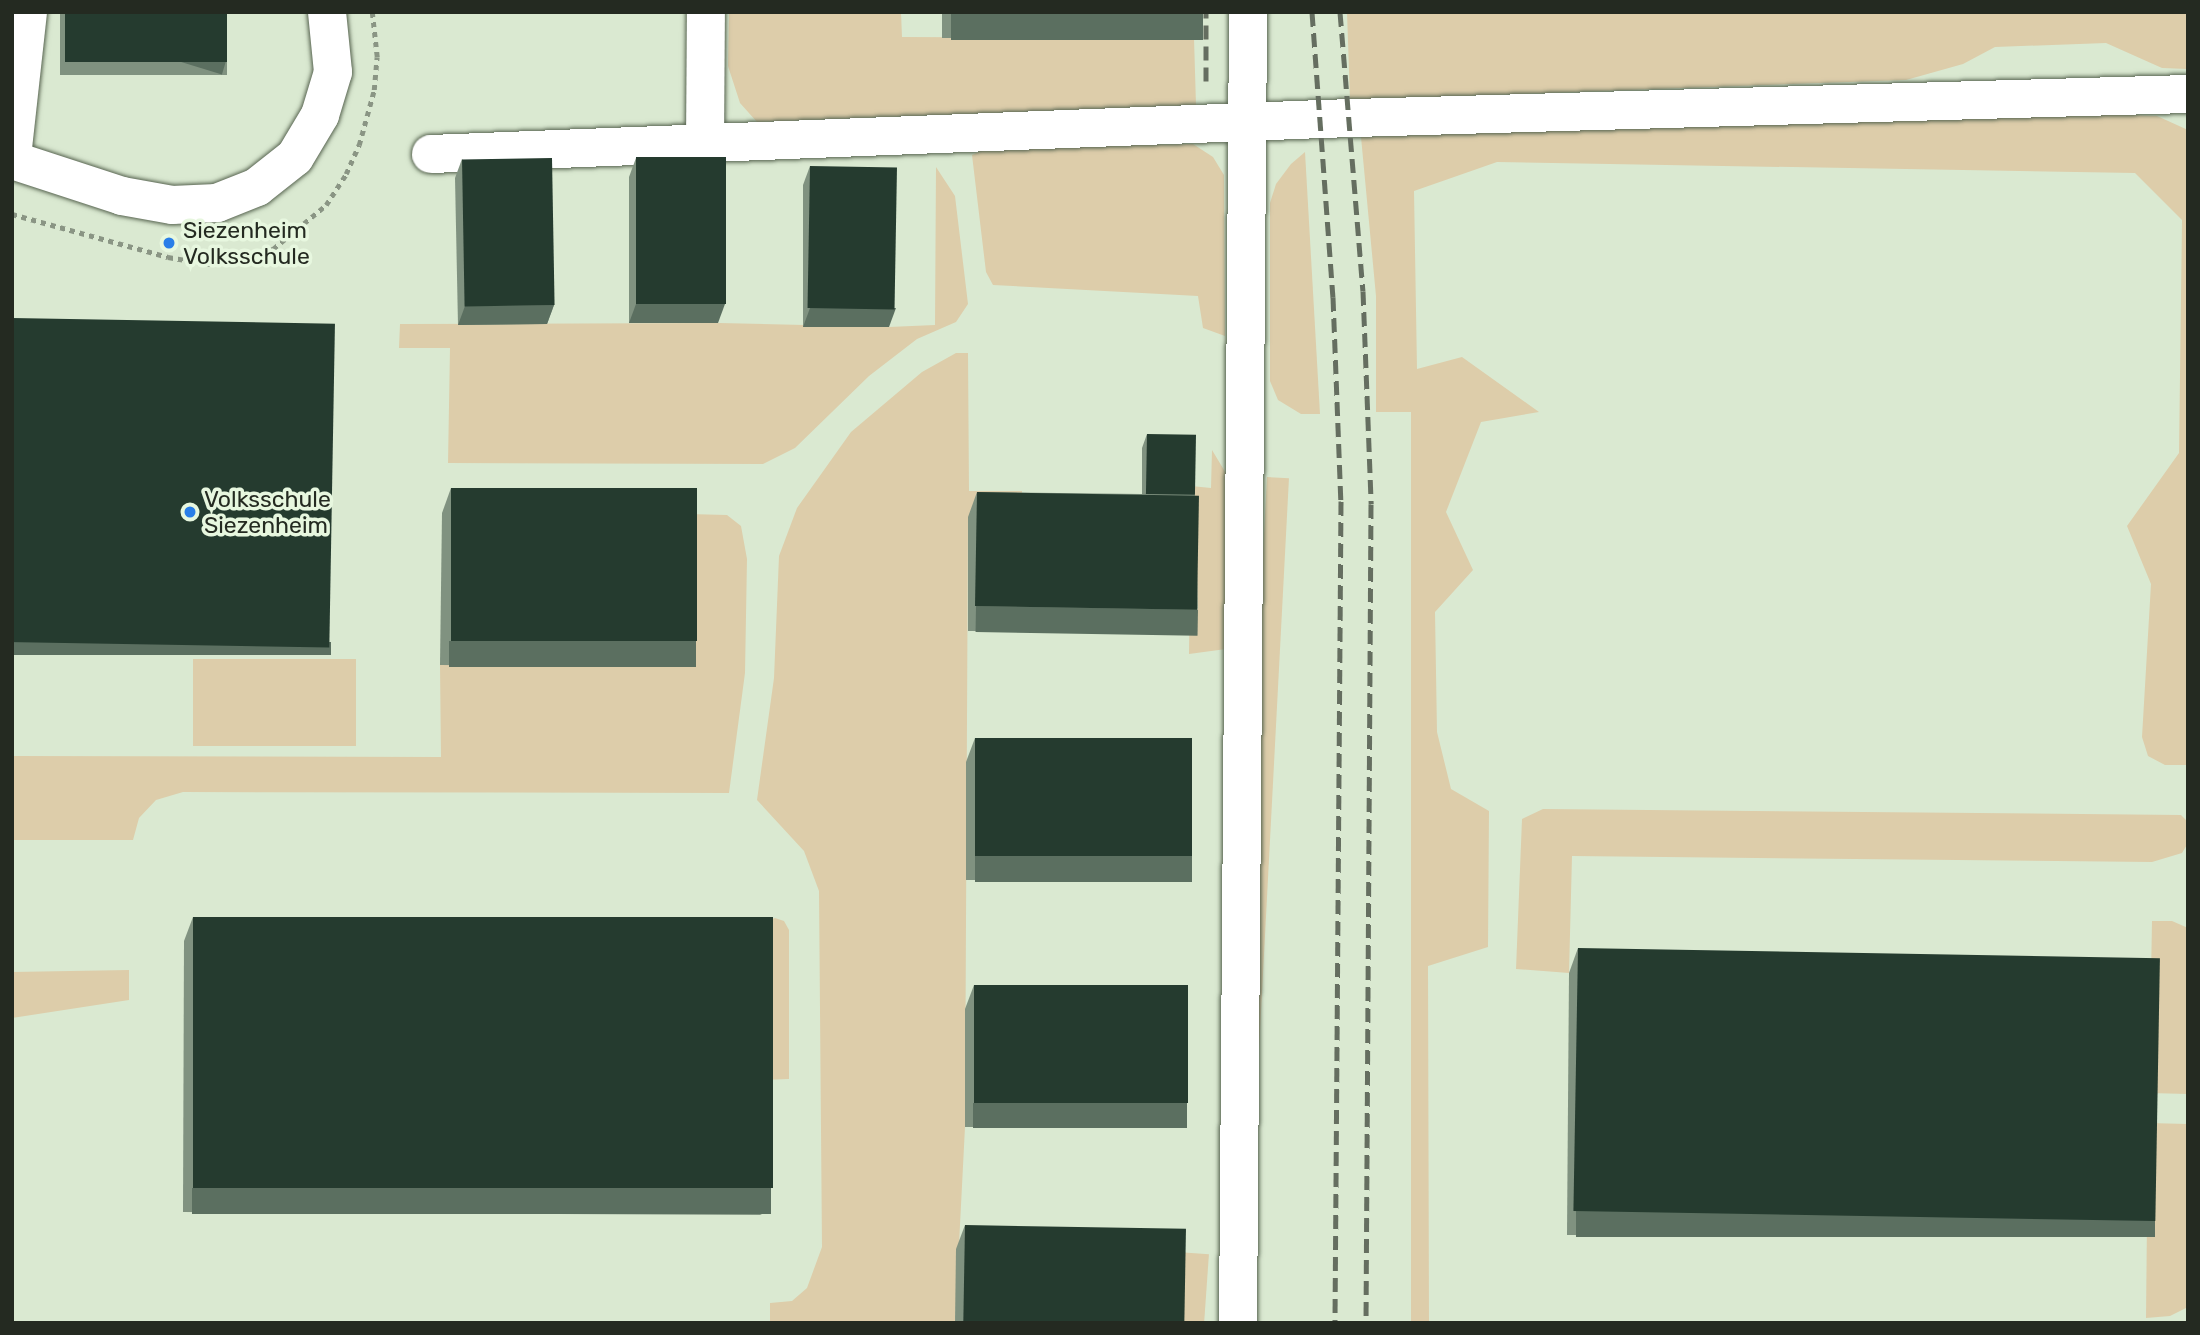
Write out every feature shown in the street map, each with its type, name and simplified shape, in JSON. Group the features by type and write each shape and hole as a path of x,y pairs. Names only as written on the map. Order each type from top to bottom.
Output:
{"street":[{"path":"28,12 12,159 122,196 172,205 217,203 257,187 295,157 320,115 332,72 327,12"},
{"path":"705,144 706,12"},
{"path":"1238,1323 1248,12"},
{"path":"431,154 1246,122 2188,94"}],"shaded area":[{"path":"729,12 901,12 902,37 1194,38 1196,105 757,122 740,103 728,66"},
{"path":"1347,12 2188,12 2188,69 2162,68 2106,43 1995,47 1963,64 1906,80 1350,100"},
{"path":"2080,113 2157,116 2188,130 2188,765 2165,765 2148,756 2142,737 2151,584 2127,526 2179,453 2182,220 2135,173 1497,162 1414,191 1417,369 1462,357 1539,412 1481,422 1446,512 1473,570 1435,612 1437,732 1451,789 1489,811 1488,947 1428,966 1429,1323 1411,1323 1411,412 1376,412 1376,296 1361,137"},
{"path":"1193,144 1213,157 1224,175 1225,336 1203,328 1198,296 993,285 986,272 972,155 987,148"},
{"path":"1305,152 1320,414 1301,414 1278,400 1270,381 1270,203 1276,184 1291,164"},
{"path":"936,167 955,196 968,304 956,322 917,339 869,376 795,448 763,464 448,463 450,348 399,348 400,324 935,325"},
{"path":"956,353 968,353 969,491 1022,491 1022,517 968,517 965,1127 955,1323 770,1323 770,1303 792,1301 807,1288 822,1247 819,891 804,851 757,800 774,678 779,556 797,508 851,432 922,372"},
{"path":"1212,450 1227,475 1226,649 1189,654 1191,486 1211,488"},
{"path":"1267,477 1289,478 1245,1323 1223,1322"},
{"path":"688,514 727,515 741,526 747,559 745,673 729,793 183,792 156,800 139,818 133,840 12,840 12,756 441,757 440,665"},
{"path":"193,659 356,659 356,746 193,746"},
{"path":"1543,809 2181,815 2188,822 2188,843 2182,853 2152,862 1572,856 1569,973 1516,969 1522,819"},
{"path":"775,918 784,921 789,930 789,1079 763,1080 765,922"},
{"path":"2152,921 2172,921 2188,928 2188,1094 2149,1093"},
{"path":"129,970 129,1000 12,1018 12,972"},
{"path":"2148,1123 2188,1124 2188,1307 2170,1316 2146,1318"},
{"path":"1177,1252 1209,1254 1204,1323 1172,1323"}],"building":[{"path":"65,12 227,12 227,62 65,62"},
{"path":"1203,12 1203,14 951,14"},
{"path":"636,157 726,157 726,304 636,304"},
{"path":"552,158 555,305 465,307 462,160"},
{"path":"810,166 897,168 895,309 808,308"},
{"path":"12,318 335,324 329,648 12,642"},
{"path":"1147,434 1196,435 1195,495 1146,494"},
{"path":"451,488 697,488 697,641 451,641"},
{"path":"977,492 1199,496 1197,610 975,606"},
{"path":"975,738 1192,738 1192,856 975,856"},
{"path":"193,917 773,917 773,1188 193,1188"},
{"path":"1578,948 2160,958 2155,1221 1573,1211"},
{"path":"974,985 1188,985 1188,1103 974,1103"},
{"path":"965,1225 1186,1229 1184,1323 963,1323"}],"railway":[{"path":"1206,12 1206,81"},
{"path":"1312,12 1333,297 1341,501 1335,1323"},
{"path":"1340,12 1363,291 1371,504 1366,1323"}],"place":[{"name":"Siezenheim Volksschule","path":"169,243"},
{"name":"Volksschule Siezenheim","path":"190,512"}]}
